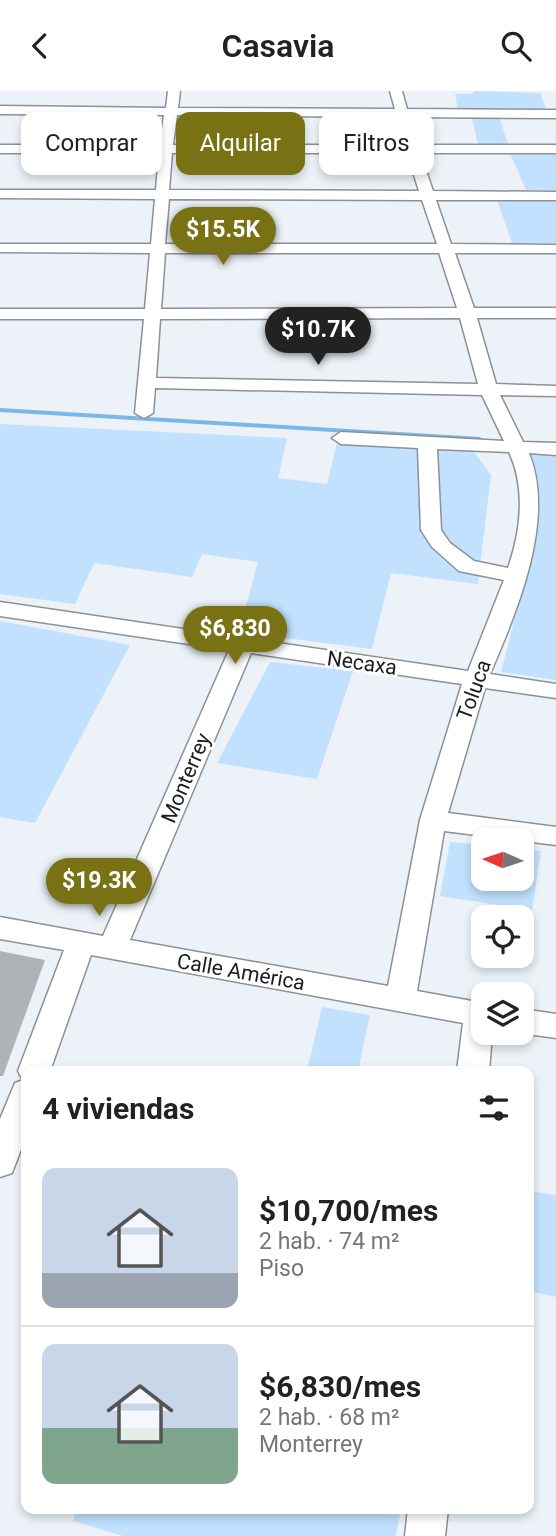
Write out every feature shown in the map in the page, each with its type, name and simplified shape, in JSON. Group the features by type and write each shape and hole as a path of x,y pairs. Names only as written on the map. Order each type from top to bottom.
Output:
{"street":[{"path":"144,413 166,148 174,91"},
{"path":"396,91 404,112"},
{"path":"0,110 319,112"},
{"path":"434,113 556,114"},
{"path":"0,149 319,149"},
{"path":"434,149 556,149"},
{"path":"420,175 467,313 489,390"},
{"path":"0,194 556,196"},
{"path":"0,248 556,249"},
{"path":"0,314 556,313"},
{"path":"146,383 556,391"},
{"name":"Toluca","path":"401,999 433,820 476,679 498,628 526,547 530,512 528,472 489,390"},
{"path":"341,438 427,445 556,449"},
{"path":"427,445 431,530 442,547 467,566 516,576"},
{"name":"Necaxa","path":"0,609 556,691"},
{"name":"Monterrey","path":"111,950 243,645"},
{"path":"433,820 556,836"},
{"name":"Calle América","path":"0,928 471,1013"},
{"path":"36,1066 81,944"},
{"path":"534,1023 556,1026"},
{"path":"474,1066 477,1045"},
{"path":"0,1163 21,1106"},
{"path":"425,1536 427,1514"}],"shaded area":[{"path":"474,91 540,93 547,111 458,110 455,94 473,94"},
{"path":"472,118 500,119 508,145 478,145"},
{"path":"510,153 556,154 556,190 526,190"},
{"path":"497,200 556,200 556,243 512,243"},
{"path":"0,424 287,438 278,478 327,484 337,443 469,445 491,475 478,584 391,573 372,649 239,632 258,562 202,554 192,577 94,563 75,604 0,594"},
{"path":"503,446 556,449 556,680 501,672 523,587 530,463"},
{"path":"0,621 130,645 35,823 0,817"},
{"path":"270,662 353,671 317,779 217,763"},
{"path":"450,842 471,844 471,891 534,891 534,850 541,851 533,905 499,905 440,896"},
{"path":"322,1007 370,1015 359,1066 308,1066"},
{"path":"534,1192 556,1195 556,1297 534,1292"},
{"path":"75,1514 400,1514 396,1536 123,1536 73,1521"}],"building":[{"path":"0,951 45,960 3,1076 0,1076"}],"waterway":[{"path":"0,410 480,439"}]}
